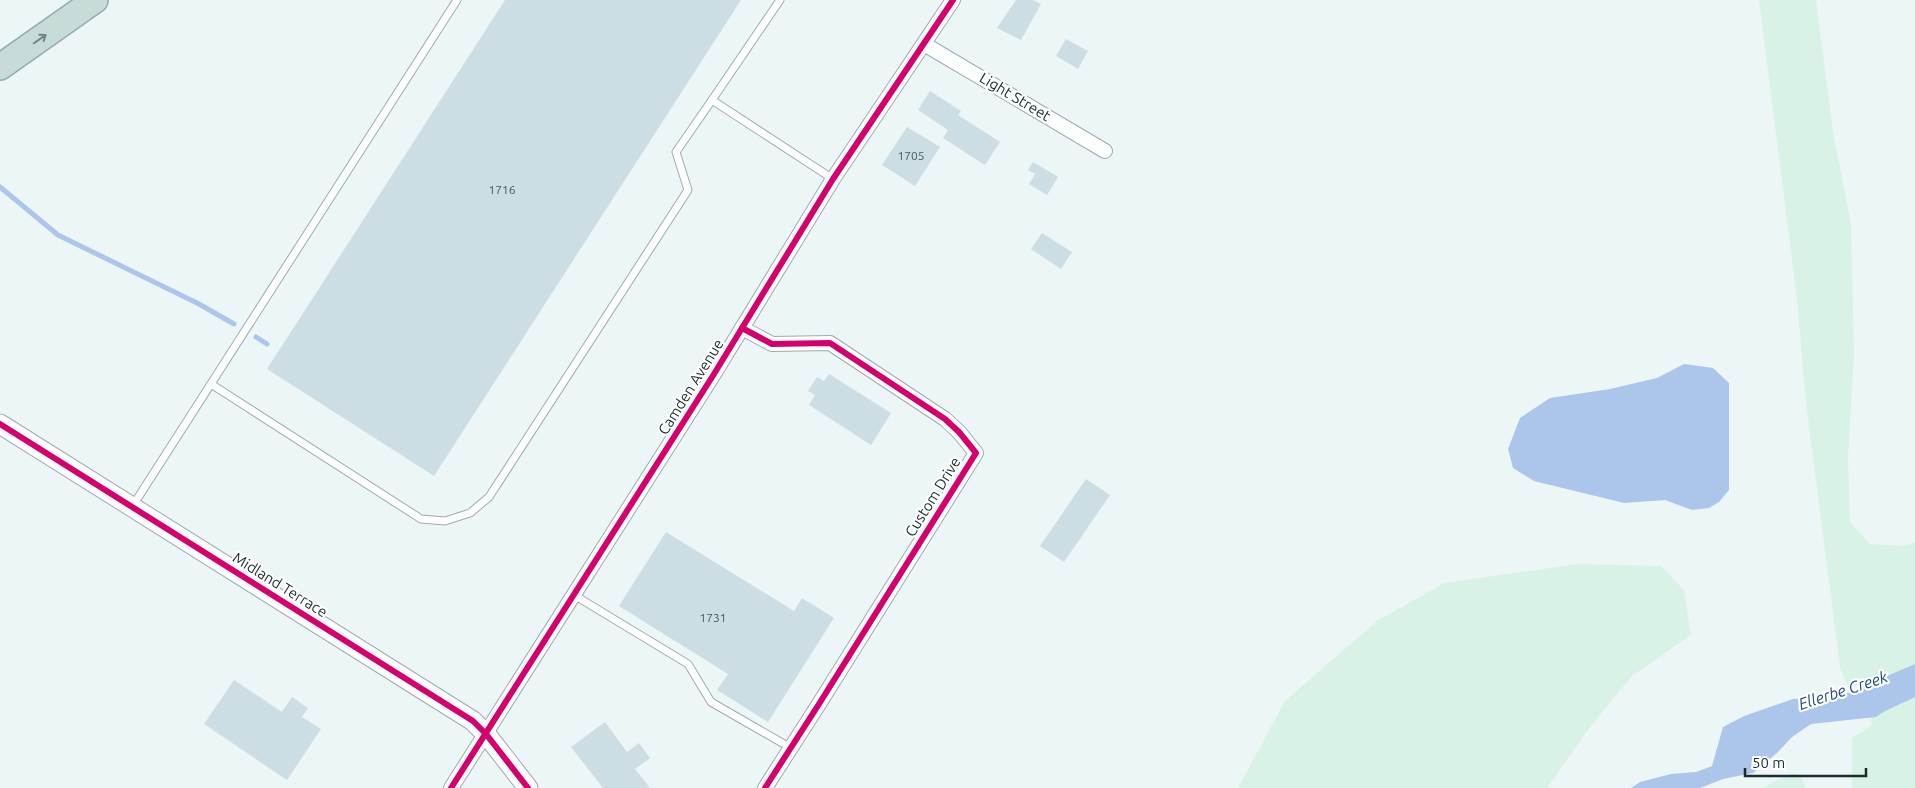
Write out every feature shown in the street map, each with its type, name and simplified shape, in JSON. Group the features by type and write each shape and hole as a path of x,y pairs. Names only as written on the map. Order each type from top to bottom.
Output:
{"highway":[{"path":"0,67 95,0"}],"street":[{"name":"Camden Avenue","path":"451,788 742,328 833,179 952,0"},
{"name":"Light Street","path":"924,44 1104,151"},
{"name":"Custom Drive","path":"742,328 772,344 830,343 944,420 959,432 976,453 765,788"},
{"name":"Midland Terrace","path":"0,424 472,721 486,734 528,788"}],"lane":[{"path":"132,507 457,0"},
{"path":"211,384 421,519 446,521 470,513 489,497 688,190 676,152 780,0"},
{"path":"712,100 833,179"},
{"path":"574,595 688,664 711,702 791,748"}],"green space":[{"path":"1759,0 1816,0 1833,132 1851,224 1854,354 1848,459 1850,522 1870,544 1904,546 1915,542 1915,788 1852,788 1852,738 1872,725 1868,678 1849,688 1840,668 1806,403 1797,300"},
{"path":"1578,564 1661,566 1684,590 1691,635 1632,676 1590,727 1547,788 1238,788 1285,701 1377,621 1444,583"},
{"path":"1793,773 1803,780 1805,788 1761,788"}],"water":[{"path":"1684,364 1713,368 1729,383 1729,490 1719,502 1709,508 1692,510 1665,500 1624,503 1534,481 1513,468 1508,449 1520,418 1550,398 1610,389 1657,378"},
{"path":"1915,664 1915,697 1876,717 1811,724 1792,737 1777,753 1753,773 1723,779 1700,788 1631,788 1640,782 1671,774 1696,772 1712,766 1723,727 1744,716 1793,699 1843,695"}],"building":[{"path":"505,0 741,0 434,476 267,369"},
{"path":"1016,0 1033,0 1041,4 1021,40 997,28"},
{"path":"1066,39 1088,51 1078,69 1056,56"},
{"path":"930,91 961,111 958,115 1000,142 985,165 943,138 948,130 918,110"},
{"path":"907,127 940,147 915,186 882,165"},
{"path":"1033,162 1058,177 1047,195 1029,184 1035,174 1028,170"},
{"path":"1042,233 1072,252 1061,269 1031,249"},
{"path":"829,374 891,413 871,445 809,405 815,395 808,391 817,377 824,381"},
{"path":"1086,479 1110,495 1064,562 1040,546"},
{"path":"666,532 794,611 802,598 834,618 768,722 717,690 728,674 619,606"},
{"path":"234,680 282,712 292,697 308,708 302,717 321,729 287,780 204,724"},
{"path":"605,722 627,752 639,743 650,758 635,769 650,788 603,788 571,747"}],"waterway":[{"path":"0,187 58,235 199,304 234,324"},
{"path":"256,337 267,344"}],"cycle path":[{"path":"451,788 714,374 833,179 953,0"},
{"path":"742,328 772,344 830,343 945,419 959,432 976,453 765,788"},
{"path":"0,424 473,721 486,734 528,788"}],"water label":[{"name":"Ellerbe Creek","path":"1843,690"}]}
